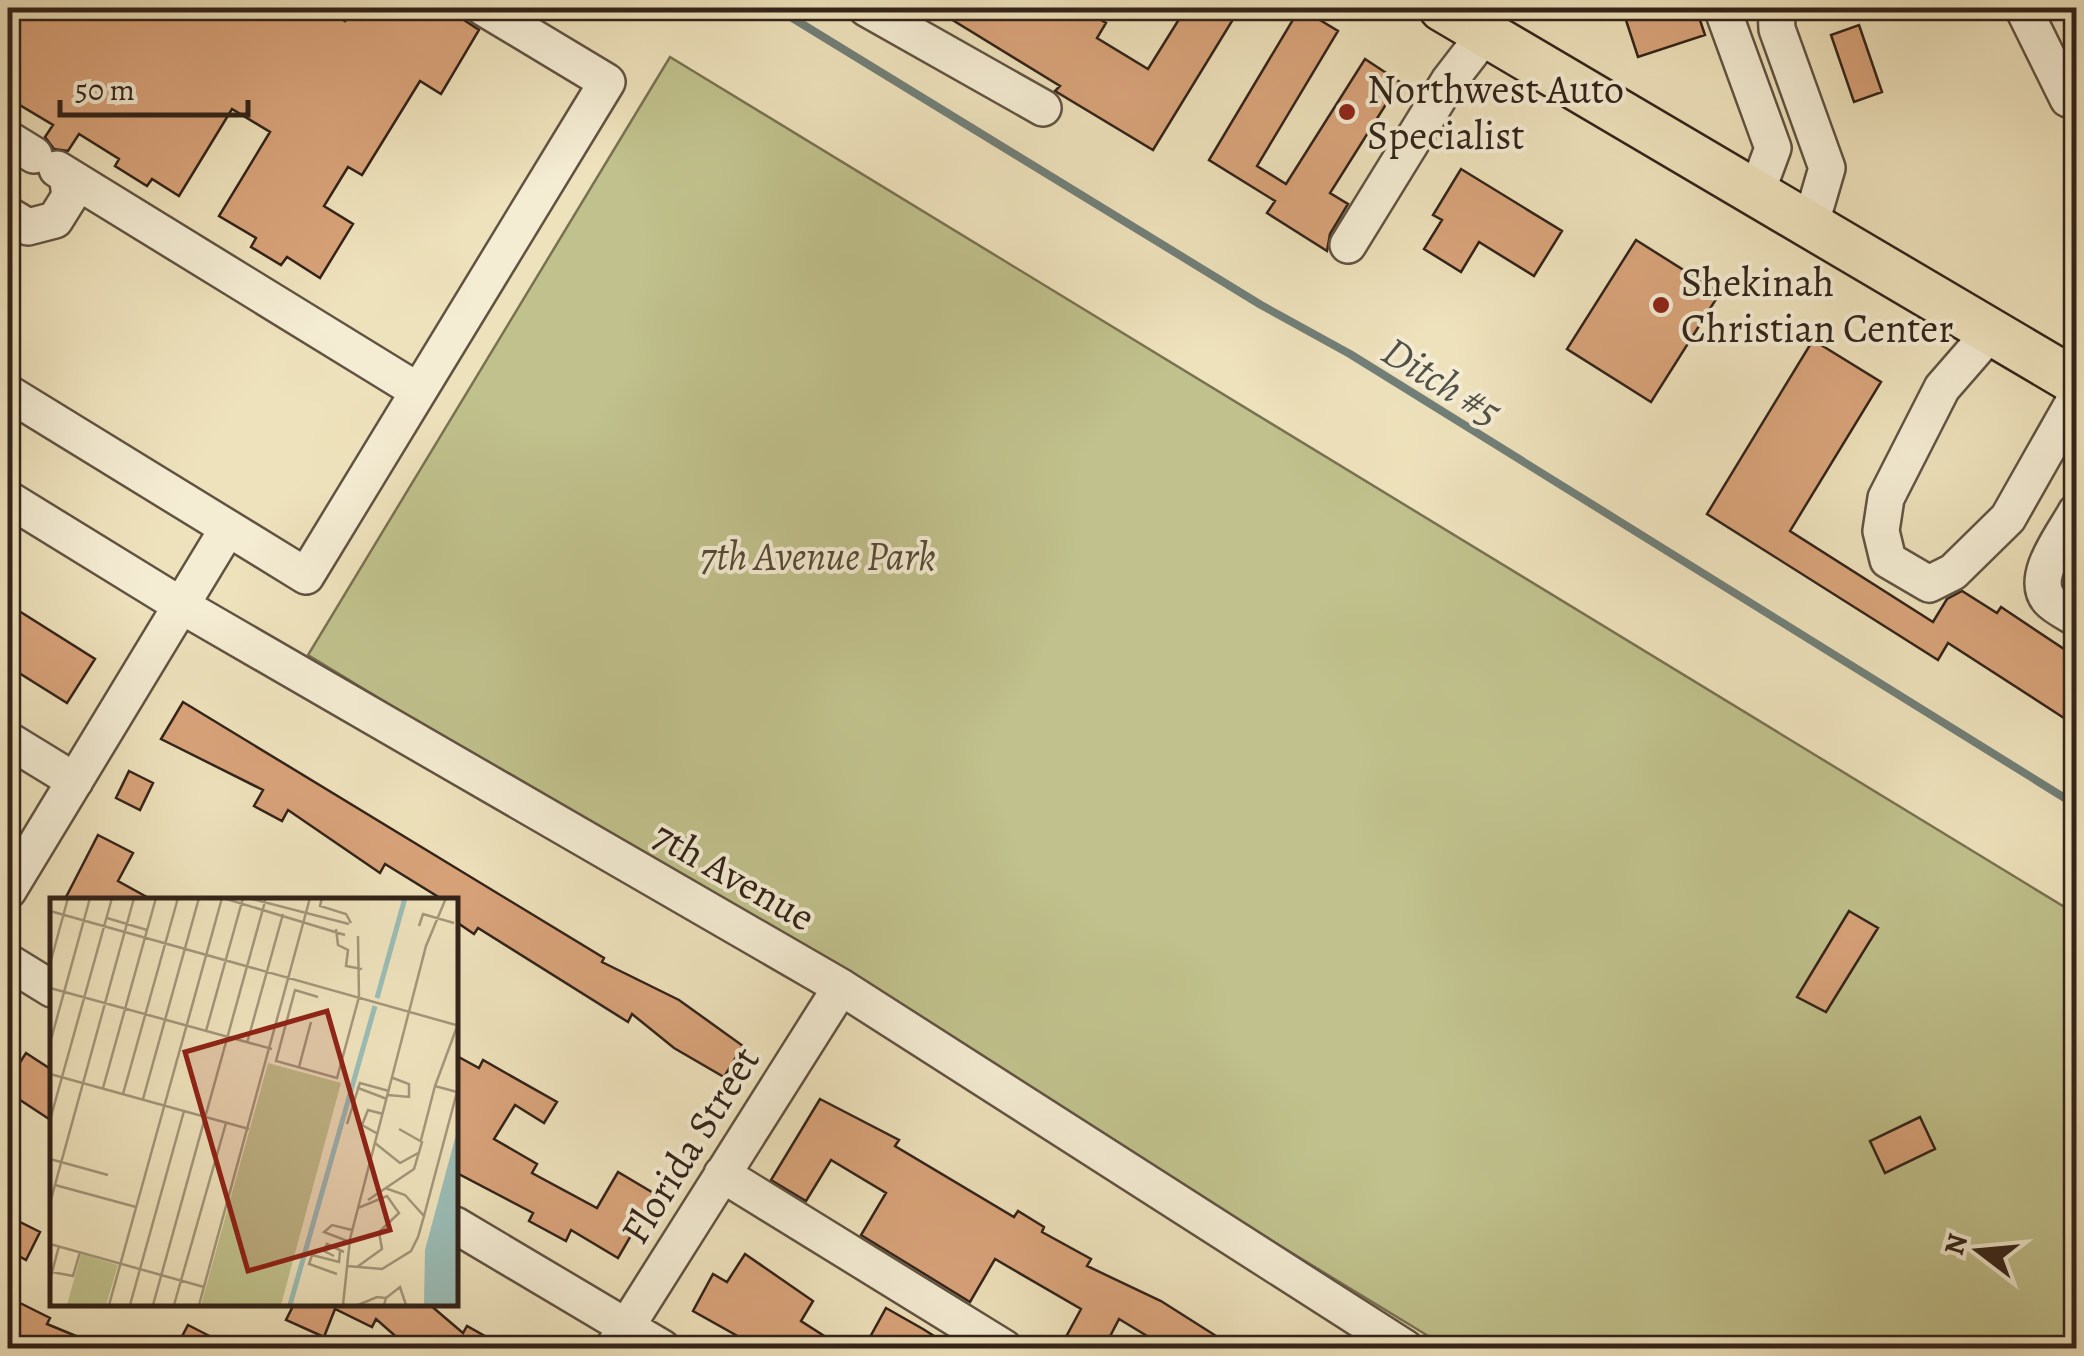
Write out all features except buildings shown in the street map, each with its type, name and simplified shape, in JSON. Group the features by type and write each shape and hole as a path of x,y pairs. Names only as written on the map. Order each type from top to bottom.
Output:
{"main road":[{"path":"1442,8 2076,382"}],"street":[{"path":"8,393 306,576 607,82 484,8"},
{"path":"866,8 1043,108"},
{"path":"1722,8 1774,148 1756,194"},
{"path":"1776,8 1777,29 1827,168 1810,226"},
{"path":"2023,8 2068,99 2076,100"},
{"path":"1348,245 1449,81 1486,33"},
{"path":"34,160 418,392"},
{"path":"10,223 42,226 55,220 70,196 34,160"},
{"path":"1990,334 1942,388 1886,498 1881,531 1888,560 1929,584 1953,572 1974,547 2008,518 2076,398"},
{"name":"7th Avenue","path":"8,498 182,606 841,987 1405,1348"},
{"path":"2076,512 2044,573 2042,586 2049,600 2076,618"},
{"path":"8,891 228,528"},
{"path":"8,740 75,781"},
{"path":"8,962 50,988"},
{"name":"Florida Street","path":"619,1337 841,987"},
{"path":"722,1174 1004,1348"},
{"path":"458,1228 619,1337 662,1348"}],"green space":[{"name":"7th Avenue Park","path":"670,57 2076,914 2076,1348 1448,1348 308,655"}],"waterway":[{"name":"Ditch #5","path":"776,8 1261,305 1350,354 2076,805"}],"place":[{"name":"Northwest Auto Specialist","path":"1347,112"},
{"name":"Shekinah Christian Center","path":"1661,305"}]}
